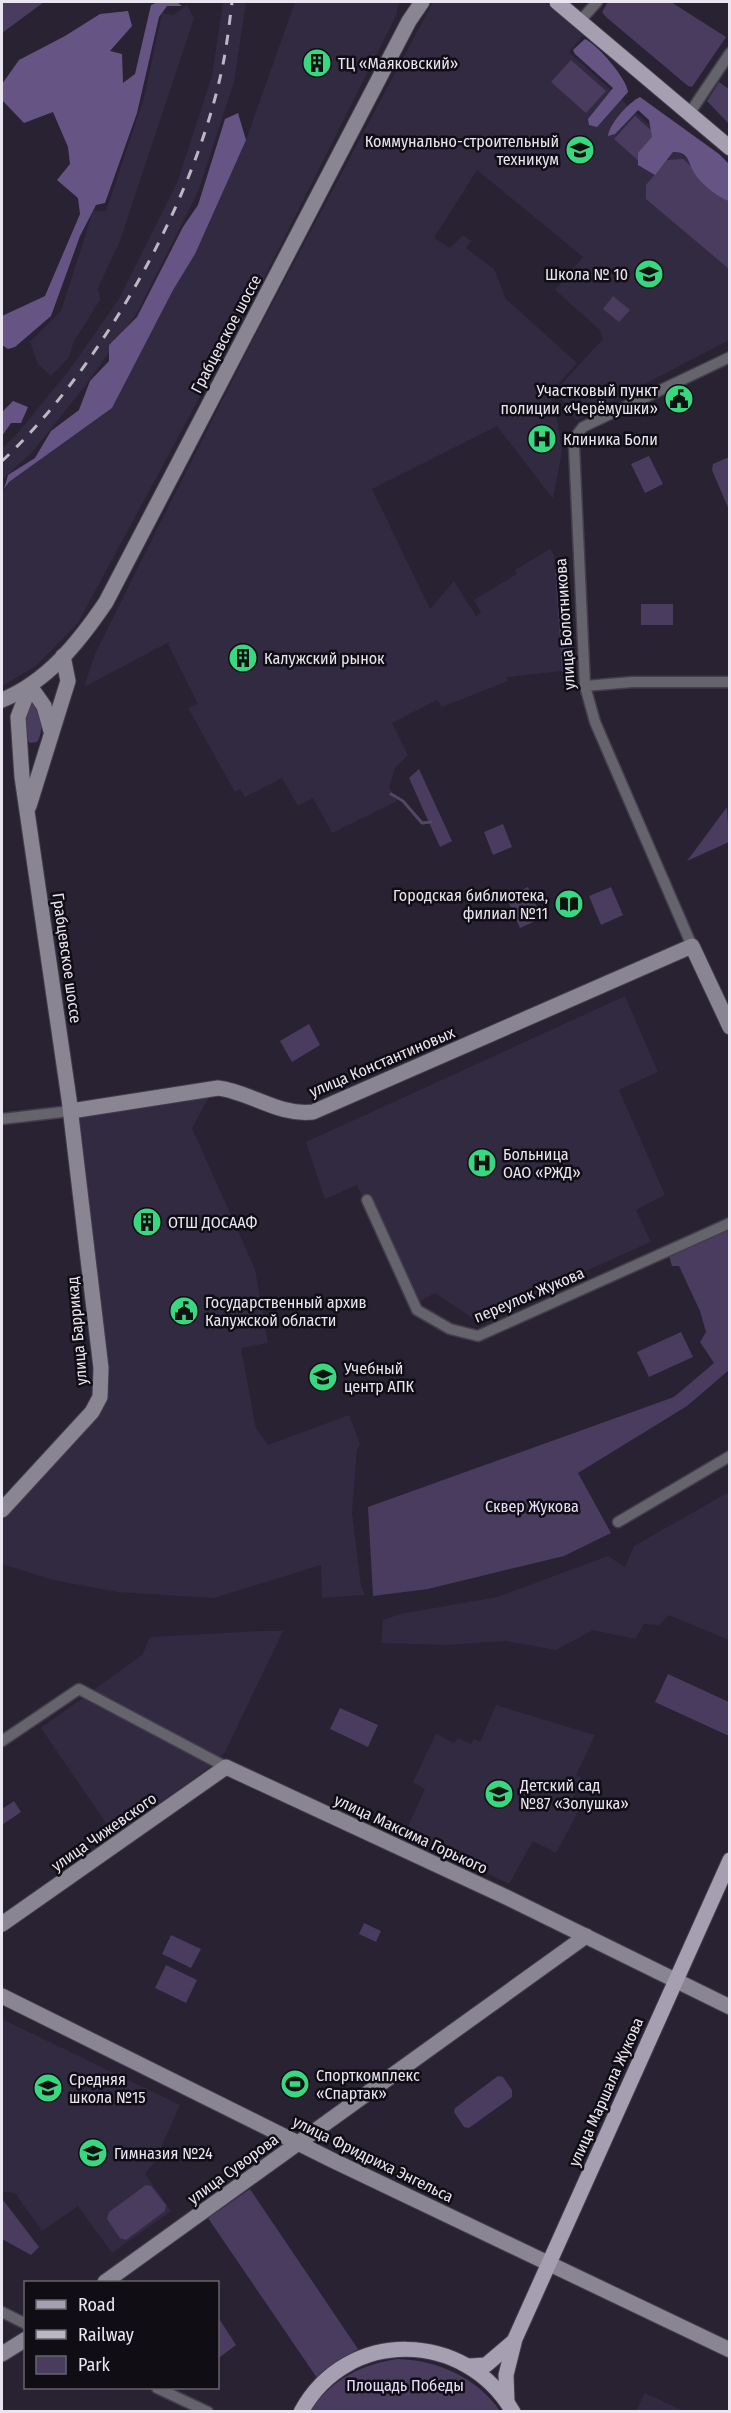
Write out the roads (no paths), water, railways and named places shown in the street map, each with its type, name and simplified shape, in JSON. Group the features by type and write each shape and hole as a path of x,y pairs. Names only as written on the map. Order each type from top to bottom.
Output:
{"main road":[{"path":"557,2 729,148"},
{"name":"улица Маршала Жукова","path":"515,2339 729,1860"},
{"path":"301,2412 328,2378 350,2364 375,2353 411,2349 432,2351 470,2366 486,2366 515,2339"},
{"path":"510,2407 506,2375 515,2339"},
{"path":"470,2366 510,2407"}],"street":[{"path":"409,21 412,2"},
{"path":"409,21 422,2"},
{"path":"580,21 597,2"},
{"name":"Грабцевское шоссе","path":"30,686 63,656 88,628 106,602 409,21"},
{"path":"689,114 729,53"},
{"name":"улица Болотникова","path":"729,357 583,427 576,436 577,535 585,686 596,722 729,1027"},
{"name":"Грабцевское шоссе","path":"28,809 68,681 63,656"},
{"path":"585,686 632,682 729,682"},
{"path":"2,700 30,686"},
{"path":"18,725 18,717 30,686"},
{"path":"30,686 44,706 51,731"},
{"path":"2,709 18,725"},
{"name":"Грабцевское шоссе","path":"18,725 22,777 71,1111"},
{"path":"20,743 32,750 46,747"},
{"name":"улица Константиновых","path":"71,1111 218,1088 230,1089 291,1112 313,1112 692,946"},
{"path":"2,1119 71,1111"},
{"name":"улица Баррикад","path":"2,1510 80,1428 100,1397 101,1368 71,1111"},
{"name":"переулок Жукова","path":"367,1200 417,1310 450,1329 478,1336 729,1223"},
{"path":"618,1522 729,1456"},
{"name":"улица Максима Горького","path":"2,1741 79,1689 226,1767 586,1936 729,2007"},
{"name":"улица Чижевского","path":"2,1924 226,1767"},
{"name":"улица Суворова","path":"108,2281 586,1936"},
{"name":"улица Фридриха Энгельса","path":"2,1996 299,2143 729,2350"},
{"path":"2,2312 24,2323"},
{"path":"2,2354 24,2340"},
{"path":"159,2389 208,2412"}],"waterway":[{"path":"391,794 403,801 422,823 431,822"}],"railway":[{"path":"2,461 38,424 73,381 106,334 164,232 187,180 206,128 222,69 232,2"}],"place":[{"name":"ТЦ «Маяковский»","path":"317,63"},
{"name":"Коммунально-строительный техникум","path":"580,150"},
{"name":"Школа № 10","path":"649,274"},
{"name":"Участковый пункт полиции «Черёмушки»","path":"679,399"},
{"name":"Клиника Боли","path":"542,439"},
{"name":"Калужский рынок","path":"243,658"},
{"name":"Городская библиотека, филиал №11","path":"569,904"},
{"name":"Больница ОАО «РЖД»","path":"482,1163"},
{"name":"ОТШ ДОСААФ","path":"147,1222"},
{"name":"Государственный архив Калужской области","path":"184,1311"},
{"name":"Учебный центр АПК","path":"323,1377"},
{"name":"Детский сад №87 «Золушка»","path":"499,1794"},
{"name":"Спорткомплекс «Спартак»","path":"295,2084"},
{"name":"Средняя школа №15","path":"48,2088"},
{"name":"Гимназия №24","path":"93,2153"}],"park label":[{"name":"Сквер Жукова","path":"532,1506"},
{"name":"Площадь Победы","path":"405,2385"}]}
